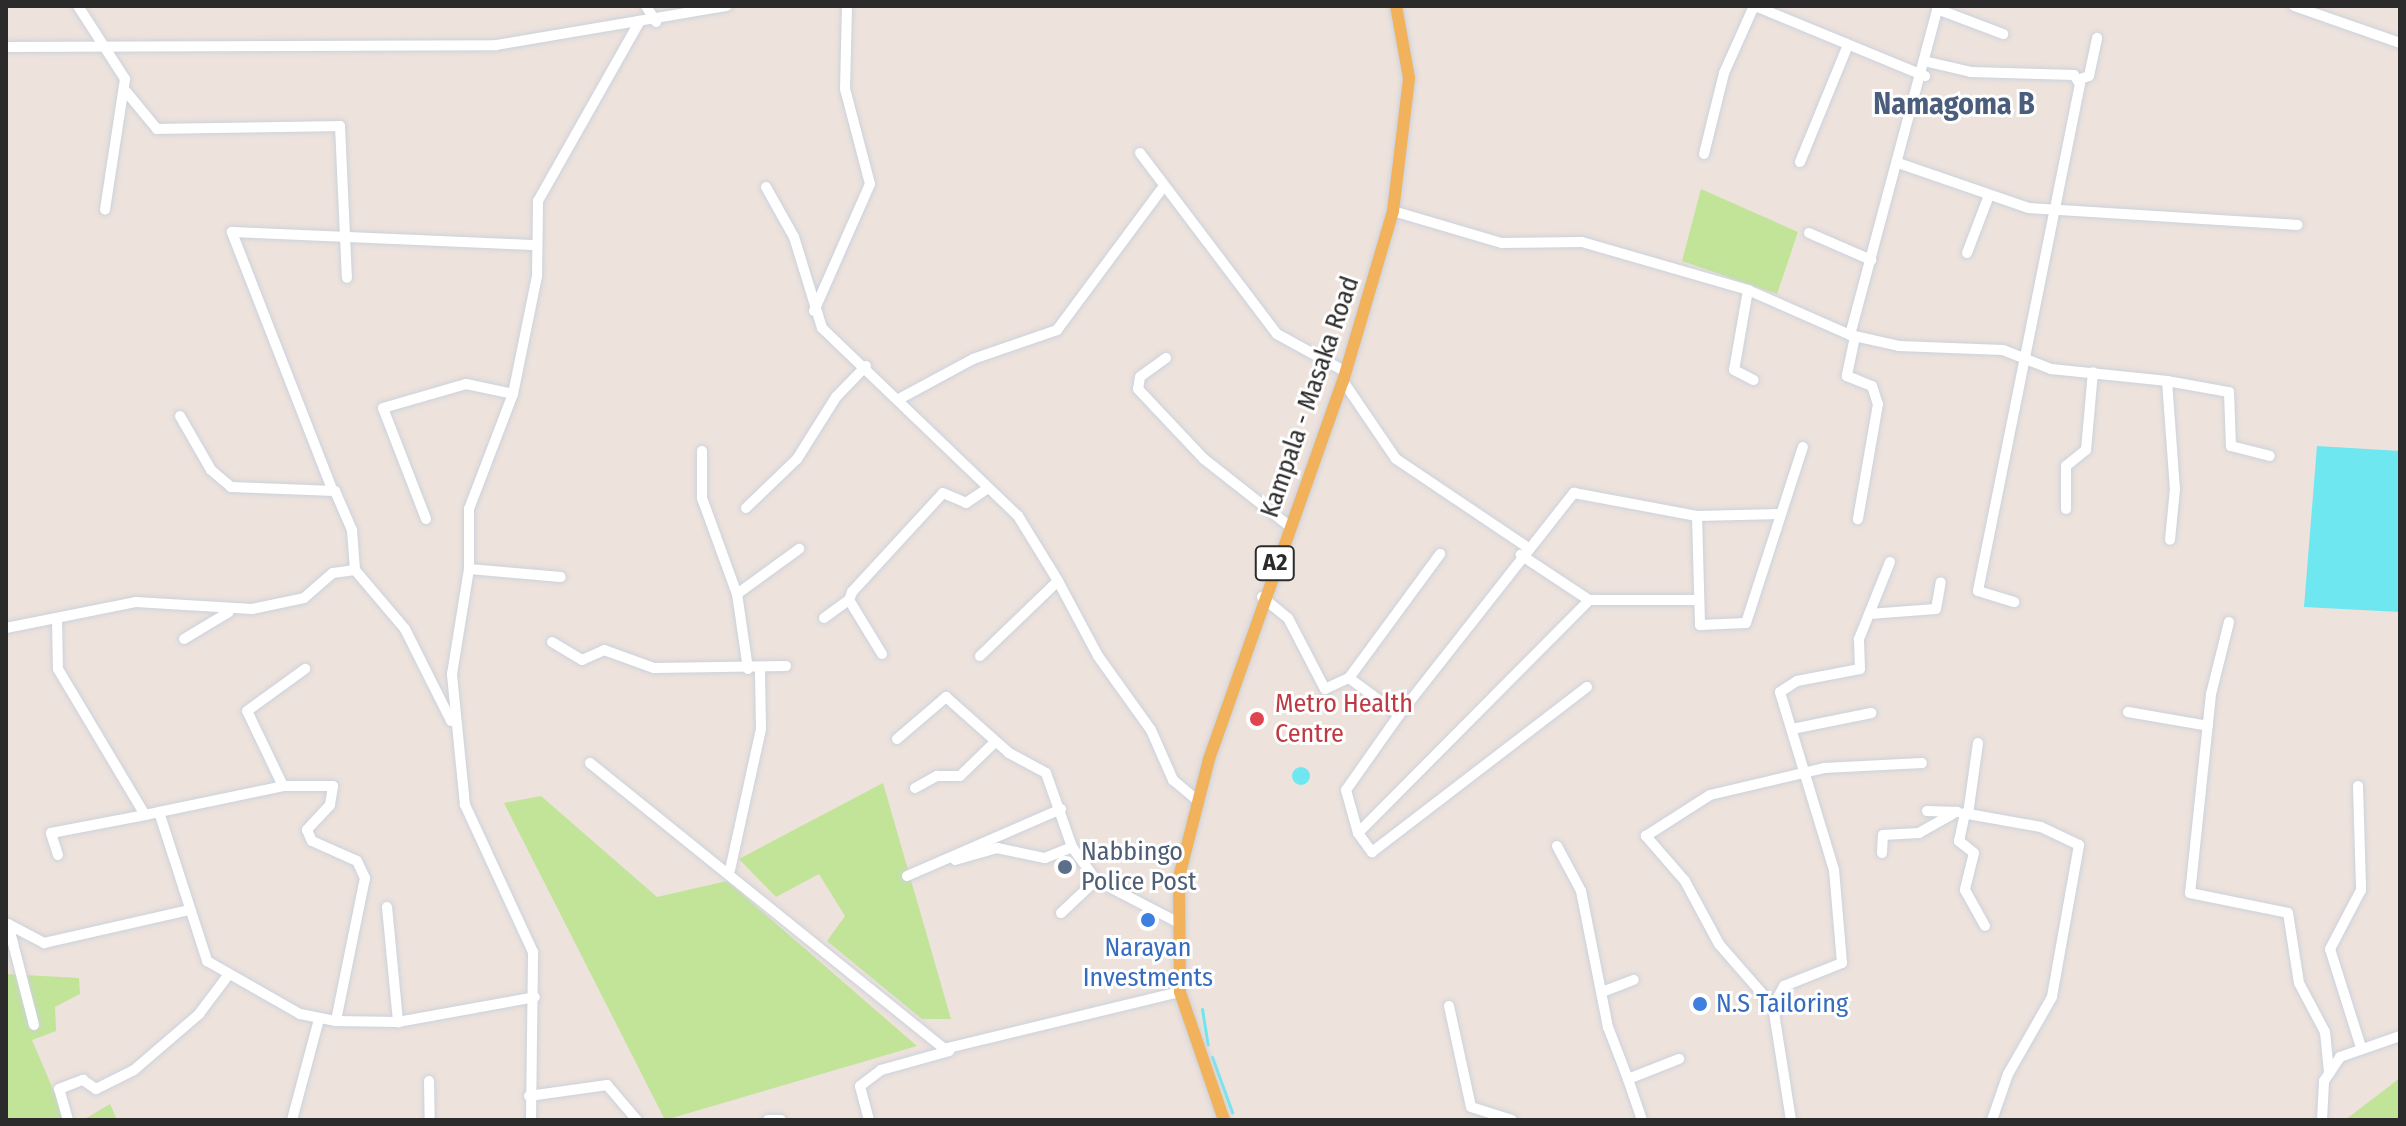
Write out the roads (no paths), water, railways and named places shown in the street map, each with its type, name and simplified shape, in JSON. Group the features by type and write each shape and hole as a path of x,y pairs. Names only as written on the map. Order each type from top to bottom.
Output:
{"main road":[{"name":"Kampala - Masaka Road","path":"1224,1120 1180,992 1177,922 1196,799 1262,597 1344,376 1393,211 1409,78 1396,6"}],"street":[{"path":"78,6 102,46 122,70 124,89 105,209"},
{"path":"646,6 656,22"},
{"path":"6,47 496,45 640,21 656,22 723,6"},
{"path":"814,311 870,184 845,89 847,6"},
{"path":"1704,154 1724,73 1754,6 1925,76"},
{"path":"2294,6 2400,43"},
{"path":"1858,519 1878,404 1872,386 1847,376 1852,336 1925,76 1938,7 2003,34"},
{"path":"451,721 469,569 469,509 513,394 537,276 533,245 546,181 640,21"},
{"path":"1928,62 2080,79 2089,76 2097,38"},
{"path":"1800,162 1848,45"},
{"path":"2014,602 1978,591 2080,79"},
{"path":"124,89 157,129 340,126 347,278"},
{"path":"1140,153 1161,190 1227,262 1277,334 1344,376 1358,407 1396,459 1589,600 1699,600"},
{"path":"1901,164 1988,198 2053,209 2297,225"},
{"path":"766,187 794,237 814,311 822,328 899,399 936,444 971,468 984,491 1018,516 1058,581 1098,656 1151,730 1173,780 1196,799"},
{"path":"899,399 973,359 1057,330 1161,190"},
{"path":"1967,253 1988,198"},
{"path":"1393,211 1502,243 1582,242 1748,290 1852,336 2025,353 2051,369 2167,381 2229,392 2231,446 2270,456"},
{"path":"531,1120 529,1096 535,997 527,926 477,840 451,721 405,629 355,570 352,530 332,489 231,238 240,228 346,237 533,245"},
{"path":"1809,233 1871,260"},
{"path":"1748,290 1734,370 1754,380"},
{"path":"1166,358 1140,377 1138,389 1204,459 1288,525"},
{"path":"746,508 797,459 836,397 866,366"},
{"path":"2066,509 2068,461 2086,450 2093,372"},
{"path":"2167,381 2175,489 2170,540"},
{"path":"426,519 383,408 466,384 513,394"},
{"path":"1334,404 1358,407"},
{"path":"180,416 211,470 231,487 332,489"},
{"path":"1697,516 1701,626 1749,621 1803,447"},
{"path":"702,451 702,498 737,594 748,669"},
{"path":"824,618 849,600 943,493 966,503 984,491"},
{"path":"1587,687 1381,851 1368,849 1358,833 1346,790 1524,551 1574,493 1697,516 1780,514"},
{"path":"737,594 799,549"},
{"path":"1262,597 1288,618 1320,687 1349,678 1440,554"},
{"path":"1773,1006 1784,986 1842,963 1834,870 1803,775 1781,688 1860,669 1858,643 1890,562"},
{"path":"469,569 561,577"},
{"path":"6,628 148,601 229,612 304,598 333,573 355,570"},
{"path":"980,656 1058,581"},
{"path":"1869,614 1936,609 1941,582"},
{"path":"849,600 882,654"},
{"path":"1358,833 1589,600"},
{"path":"184,639 229,612"},
{"path":"57,619 58,669 145,815"},
{"path":"2229,622 2208,726 2190,893 2288,913 2299,983 2325,1032 2329,1072 2322,1120"},
{"path":"552,642 582,660 604,650 654,668 760,669 786,666"},
{"path":"283,786 247,711 305,669"},
{"path":"730,870 761,729 760,669"},
{"path":"1349,678 1399,715"},
{"path":"897,739 946,697 995,742 1046,773 1072,847 1096,880 1177,922"},
{"path":"2128,712 2208,726"},
{"path":"1792,729 1871,713"},
{"path":"915,788 937,776 960,776 995,742"},
{"path":"1978,743 1961,812 1959,841 1974,853 1965,890 1985,926"},
{"path":"590,763 730,870 865,991 951,1051"},
{"path":"1791,1120 1773,1006 1719,944 1685,881 1646,836 1710,795 1803,775 1922,763"},
{"path":"58,855 51,833 283,786 333,786 330,805 307,830 312,841 338,847 364,872 336,1021"},
{"path":"2358,786 2361,890 2330,949 2360,1044"},
{"path":"907,876 1061,809"},
{"path":"1927,811 1961,812 2041,827 2079,845 2052,997 2008,1074 1992,1120"},
{"path":"159,812 202,953 229,974 319,1019 398,1022 535,997"},
{"path":"1882,853 1883,835 1919,833 1961,812"},
{"path":"1557,846 1581,891 1602,992 1642,1120"},
{"path":"955,860 997,848 1045,858 1072,847"},
{"path":"1061,913 1096,880"},
{"path":"387,907 398,1022"},
{"path":"34,1025 8,924 44,943 189,910"},
{"path":"68,1120 59,1089 83,1080 96,1089 134,1070 199,1014 229,974"},
{"path":"1602,992 1634,980"},
{"path":"869,1120 860,1090 867,1080 951,1051 1180,992"},
{"path":"1449,1006 1471,1107 1512,1120"},
{"path":"292,1120 319,1019"},
{"path":"2329,1072 2360,1044 2400,1036"},
{"path":"1628,1079 1679,1059"},
{"path":"429,1081 430,1120"},
{"path":"529,1096 575,1095 607,1085 637,1120"},
{"path":"768,1120 781,1120"}],"water":[{"path":"2317,446 2400,451 2400,612 2304,607"},
{"path":"1301,767 1310,776 1301,785 1292,776"}],"waterway":[{"path":"1202,1009 1208,1045"},
{"path":"1212,1057 1232,1112"}],"place":[{"name":"Metro Health Centre","path":"1257,719"},
{"name":"Nabbingo Police Post","path":"1065,867"},
{"name":"Narayan Investments","path":"1148,920"},
{"name":"N.S Tailoring","path":"1700,1004"}],"district":[{"name":"Namagoma B","path":"1954,104"}]}
